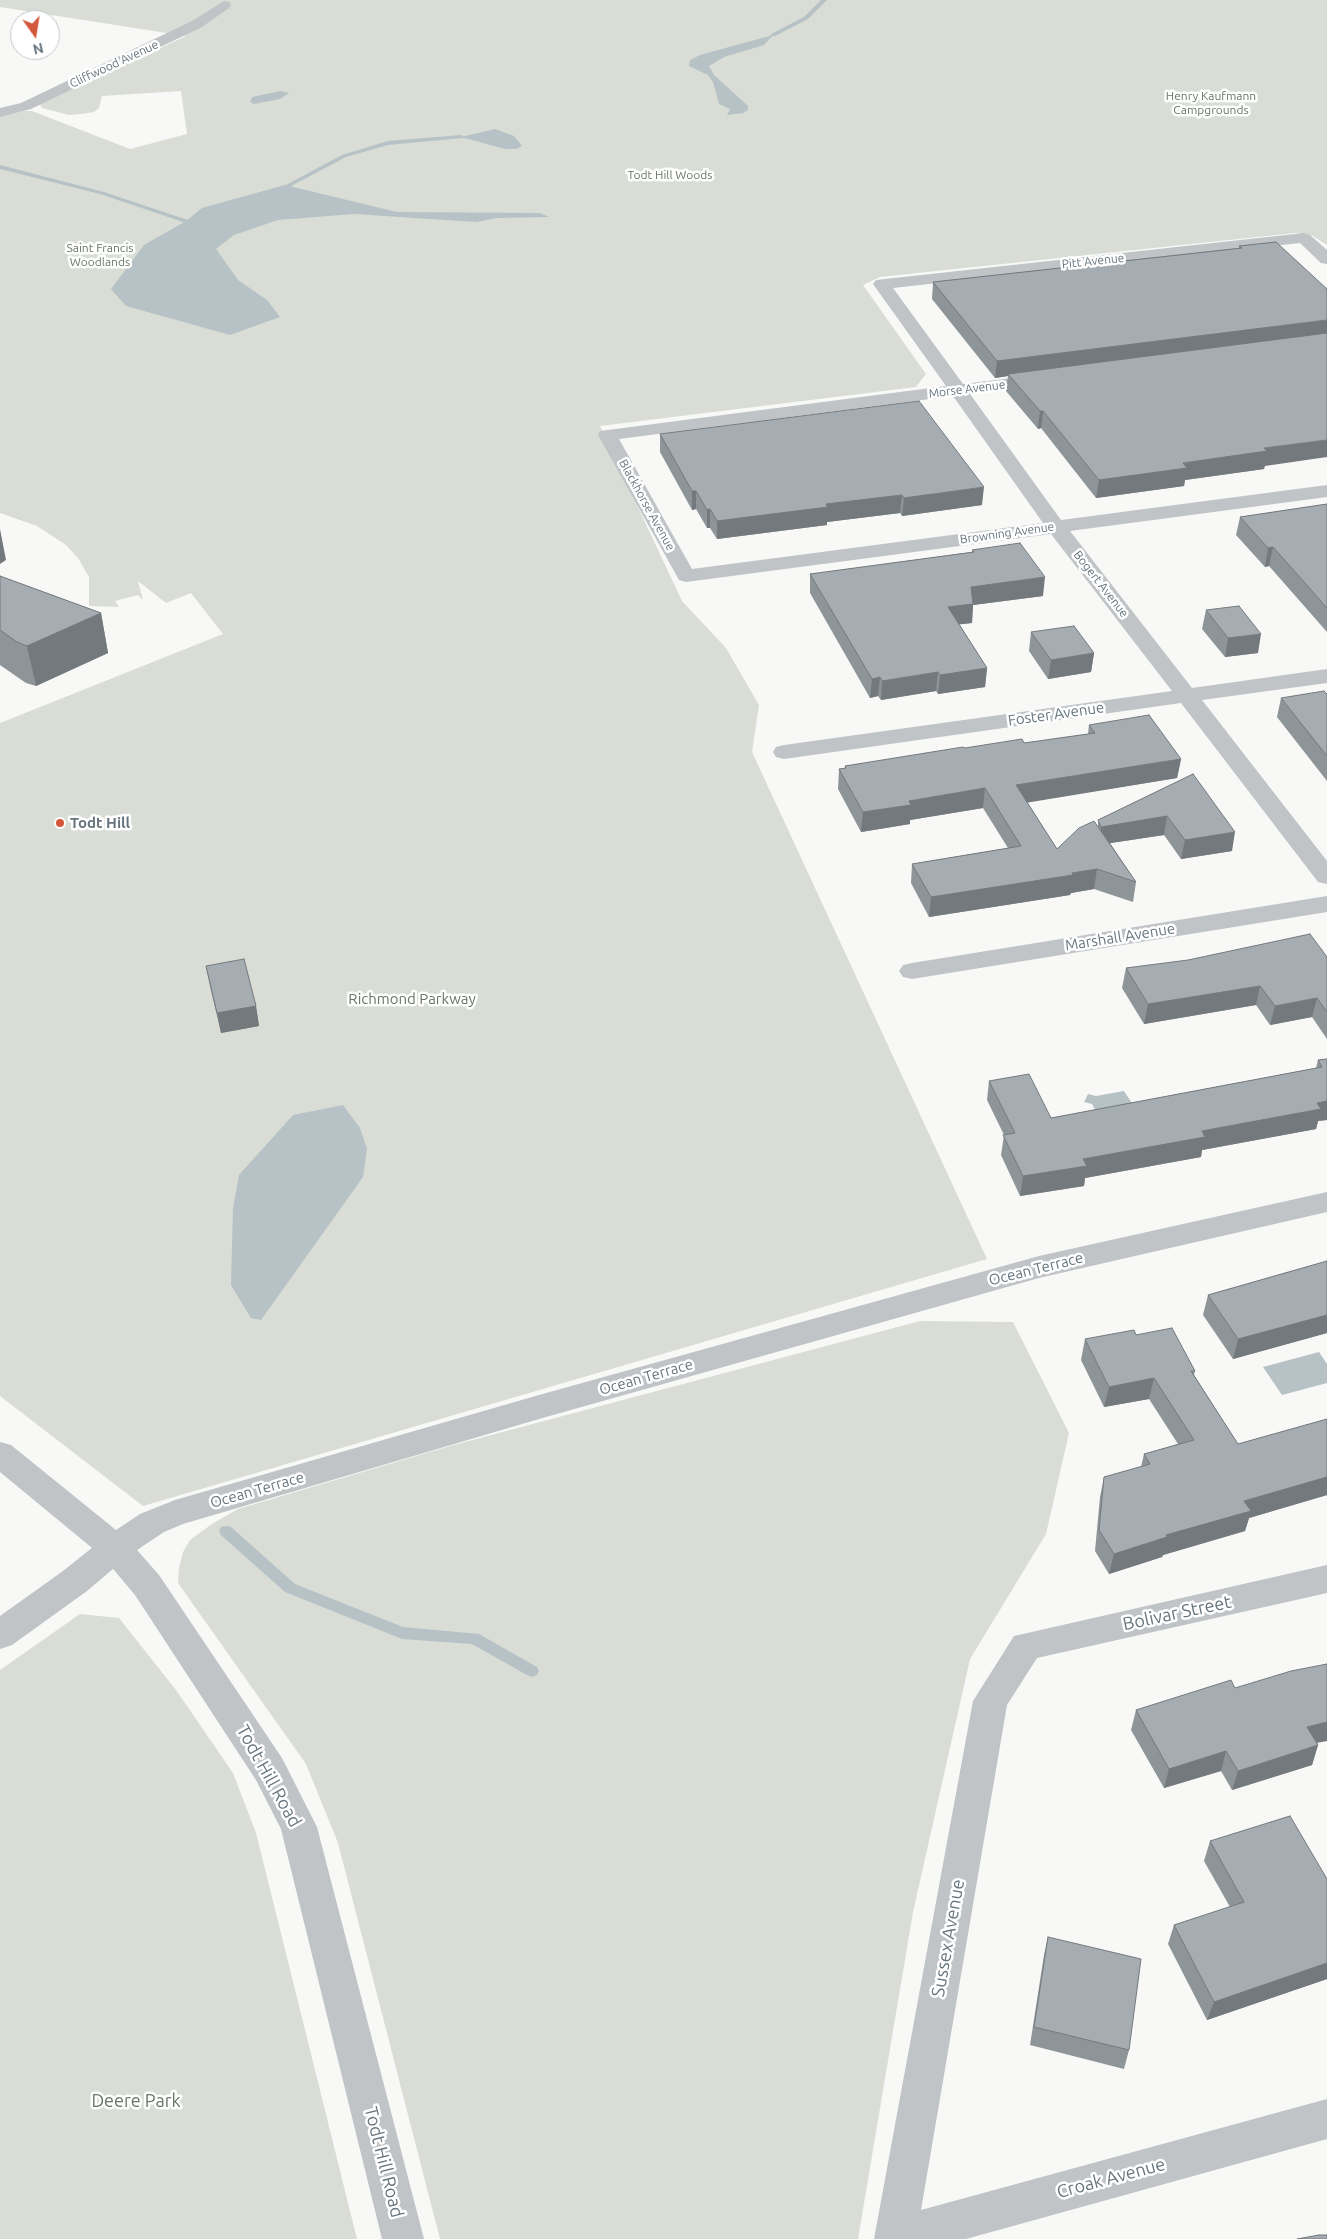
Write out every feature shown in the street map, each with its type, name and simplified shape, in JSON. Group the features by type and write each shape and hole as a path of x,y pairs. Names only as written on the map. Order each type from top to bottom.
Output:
{"street":[{"name":"Cliffwood Avenue","path":"0,114 26,106 197,24 224,5"},
{"name":"Pitt Avenue","path":"882,284 1304,238 1327,259"},
{"name":"Bogert Avenue","path":"882,284 1056,527 1327,878"},
{"name":"Morse Avenue","path":"607,435 1066,376"},
{"name":"Blackhorse Avenue","path":"607,435 686,576"},
{"name":"Browning Avenue","path":"686,576 1327,492"},
{"name":"Foster Avenue","path":"784,752 1327,676"},
{"name":"Marshall Avenue","path":"912,970 1327,904"},
{"name":"Ocean Terrace","path":"0,1635 74,1581 115,1548 152,1523 175,1513 549,1404 1039,1267 1327,1202"},
{"name":"Todt Hill Road","path":"0,1454 115,1548 147,1585 269,1769 299,1827 403,2239"},
{"name":"Bolivar Street","path":"1026,1646 1327,1579"},
{"name":"Sussex Avenue","path":"895,2238 990,1701 1026,1646"},
{"name":"Croak Avenue","path":"895,2238 1327,2119"}],"green space":[{"name":"Richmond Parkway","path":"0,0 1327,0 1327,245 1313,236 1295,233 880,277 863,285 926,374 916,387 600,426 682,601 726,648 759,705 752,752 987,1259 143,1506 0,1396 0,723 223,634 191,593 166,603 138,581 143,600 138,595 115,601 119,607 89,606 89,577 78,558 66,545 37,526 0,513 0,116 32,111 130,149 187,134 181,91 102,96 99,108 94,112 81,114 69,115 42,108 40,104 186,36 60,16 60,10 19,10 0,7"},
{"path":"920,1321 1013,1322 1069,1433 1046,1534 970,1659 913,1912 858,2239 440,2239 338,1843 306,1764 178,1583 183,1552 190,1540 212,1524 238,1509 450,1446"},
{"name":"Deere Park","path":"80,1614 119,1618 176,1690 233,1773 256,1833 357,2239 0,2239 0,1670"}],"shaded area":[{"path":"773,35 764,45 724,57 709,66 714,75 748,106 748,110 743,113 727,115 730,109 719,104 713,82 708,75 689,66 690,60 700,55"},
{"path":"280,91 289,93 280,99 254,104 250,102 252,97"},
{"path":"495,129 514,136 522,146 517,149 505,149 461,137"},
{"path":"285,185 397,212 540,213 549,217 497,218 476,222 354,214 278,220 234,235 216,249 238,280 267,300 280,317 230,335 126,306 111,289 144,245 186,221 202,208"},
{"path":"1124,1091 1135,1108 1098,1115 1092,1104 1084,1102 1088,1094 1096,1096"},
{"path":"343,1105 360,1128 367,1149 363,1177 261,1320 251,1318 231,1285 233,1208 239,1175 293,1115"},
{"path":"1319,1352 1327,1364 1327,1383 1282,1395 1263,1367"}],"building":[{"path":"1276,242 1327,289 1327,320 997,361 933,282 1242,248 1239,246"},
{"path":"1327,333 1327,440 1264,448 1267,451 1183,463 1187,468 1099,480 1043,411 1040,411 1008,374"},
{"path":"919,401 984,487 904,498 902,495 826,504 828,507 717,521 710,509 707,510 696,491 692,491 660,434"},
{"path":"1327,504 1327,608 1273,547 1268,548 1240,517"},
{"path":"1020,543 1045,577 971,587 973,604 948,607 987,668 940,675 938,672 882,681 880,677 872,679 810,574 974,552 972,550"},
{"path":"0,576 101,613 27,646 17,642 0,630"},
{"path":"1239,606 1261,634 1228,638 1206,610"},
{"path":"1074,626 1094,653 1051,660 1031,632"},
{"path":"1324,691 1327,694 1327,756 1281,698"},
{"path":"1149,715 1181,759 1016,785 1057,849 1079,828 1094,821 1136,882 1097,869 1072,873 1073,875 931,897 912,864 1021,846 985,788 909,801 911,805 863,812 839,769 846,768 845,766 963,747 1022,739 1024,743 1095,733 1089,725"},
{"path":"1193,774 1235,832 1185,840 1167,816 1101,827 1098,820"},
{"path":"1310,934 1327,957 1327,1012 1317,998 1275,1006 1260,986 1148,1004 1126,968 1188,960"},
{"path":"244,959 256,1006 217,1013 206,966"},
{"path":"1327,1059 1327,1101 1317,1103 1321,1109 1202,1131 1205,1137 1083,1159 1087,1166 1023,1176 1003,1135 1015,1133 989,1081 1029,1074 1051,1118 1322,1067 1318,1060"},
{"path":"1327,1261 1327,1315 1238,1339 1208,1295"},
{"path":"1172,1328 1195,1371 1191,1371 1238,1444 1327,1419 1327,1477 1244,1501 1251,1511 1166,1535 1167,1537 1114,1554 1099,1530 1104,1477 1150,1464 1144,1454 1194,1440 1154,1378 1109,1387 1085,1339 1134,1330 1136,1335"},
{"path":"1327,1664 1327,1722 1307,1727 1318,1745 1238,1771 1226,1751 1169,1769 1136,1710 1231,1680 1235,1688 1291,1671"},
{"path":"1290,1816 1327,1879 1327,1963 1214,2002 1174,1925 1244,1902 1210,1841"},
{"path":"1048,1937 1141,1959 1129,2050 1034,2027"},
{"path":"1327,2235 1327,2239 1297,2239"}],"waterway":[{"path":"773,35 806,18 824,0"},
{"path":"274,193 344,156 388,143 461,137"},
{"path":"0,167 102,193 186,221 188,235"},
{"path":"226,1531 290,1588 402,1633 474,1638 532,1671"}],"place":[{"name":"Todt Hill","path":"60,823"}],"park label":[{"name":"Henry Kaufmann Campgrounds","path":"1211,103"},
{"name":"Todt Hill Woods","path":"670,175"},
{"name":"Saint Francis Woodlands","path":"100,255"}]}
